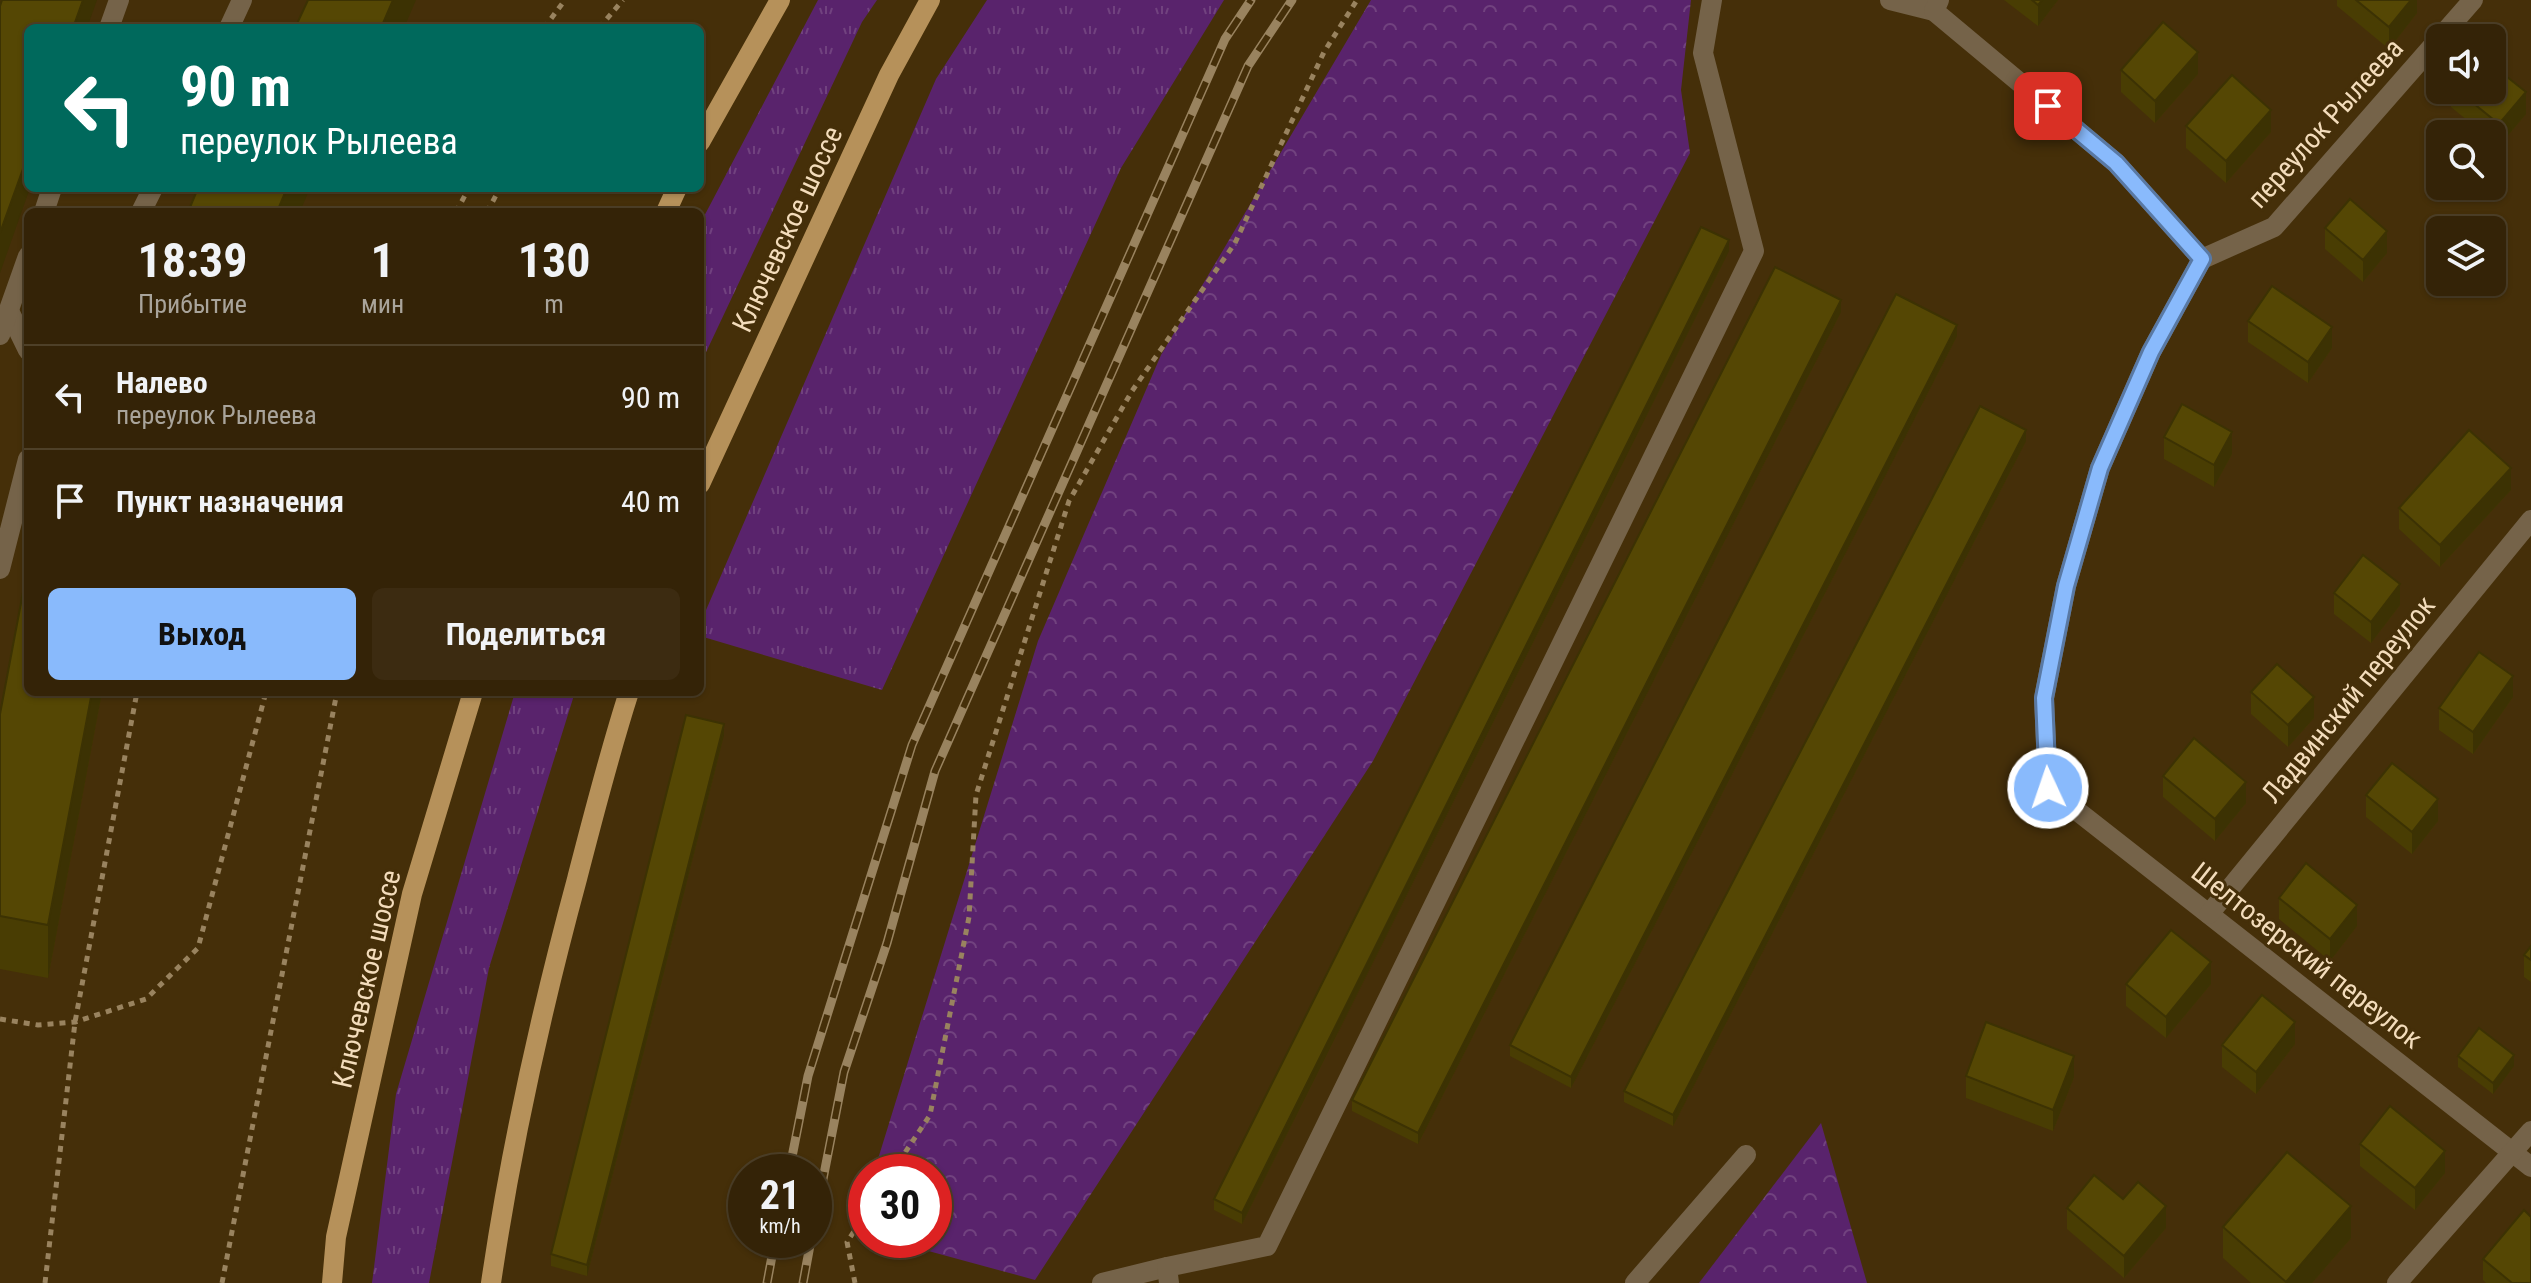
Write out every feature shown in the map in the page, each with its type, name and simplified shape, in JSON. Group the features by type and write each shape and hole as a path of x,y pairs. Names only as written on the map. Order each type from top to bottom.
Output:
{"main road":[{"path":"704,135 780,0"},
{"name":"Ключевское шоссе","path":"704,475 889,75 930,0"},
{"name":"Ключевское шоссе","path":"332,1283 336,1237 412,894 472,696"},
{"path":"491,1283 504,1194 546,993 628,696"}],"street":[{"path":"110,24 119,0"},
{"path":"231,24 242,0"},
{"path":"1102,1283 1168,1275 1267,1246 1754,251 1703,53 1712,0"},
{"path":"1890,0 1937,5 2116,163 2202,259"},
{"name":"переулок Рылеева","path":"2202,259 2274,227 2473,0"},
{"name":"Шелтозерский переулок","path":"2202,259 2151,352 2100,468 2066,586 2044,698 2048,788 2531,1167"},
{"path":"0,335 24,268"},
{"path":"9,311 24,342"},
{"path":"0,569 24,475"},
{"name":"Ладвинский переулок","path":"2209,914 2531,520"},
{"path":"2397,1283 2531,1131"},
{"path":"1635,1283 1746,1155"}],"path":[{"path":"547,24 565,0"},
{"path":"602,24 623,0"},
{"path":"904,1154 930,1115 969,917 976,795 1069,501 1132,391 1235,243 1324,52 1357,0"},
{"path":"45,1283 75,1022 136,696"},
{"path":"0,1019 38,1025 75,1022 146,999 198,948 265,696"},
{"path":"222,1283 336,696"},
{"path":"850,1258 855,1283"}],"green space":[{"path":"818,0 877,0 862,22 704,357 704,216"},
{"path":"987,0 1224,0 1121,168 882,690 704,637 704,615 936,79"},
{"path":"1371,0 1691,0 1681,90 1690,153 1373,761 1035,1280 952,1257 952,1154 880,1154 1038,641 1161,355"},
{"path":"514,696 574,696 489,968 429,1283 372,1283 396,1094"},
{"path":"1821,1123 1867,1283 1699,1283"}],"building":[{"path":"2,0 83,0 74,24 24,24 24,166 0,233"},
{"path":"308,0 393,0 383,24 297,24"},
{"path":"2356,0 2411,0 2389,27"},
{"path":"2163,22 2198,52 2155,101 2121,70"},
{"path":"2232,75 2271,110 2226,161 2186,126"},
{"path":"2506,76 2526,92 2502,120 2494,120 2474,104 2506,104"},
{"path":"196,192 285,192 279,208 190,208"},
{"path":"2350,199 2387,231 2363,260 2325,228"},
{"path":"1701,227 1729,240 1242,1213 1214,1199"},
{"path":"1775,267 1841,300 1418,1133 1352,1100"},
{"path":"2272,286 2332,327 2308,362 2248,321"},
{"path":"1896,294 1957,325 1571,1077 1510,1045"},
{"path":"2182,404 2232,432 2214,465 2164,437"},
{"path":"1980,406 2026,430 1673,1115 1624,1091"},
{"path":"2469,430 2511,468 2440,545 2399,508"},
{"path":"2363,555 2400,584 2371,622 2334,593"},
{"path":"24,587 24,696 91,696 48,925 0,916 0,714"},
{"path":"2479,652 2513,676 2473,732 2439,708"},
{"path":"2277,664 2314,697 2288,725 2251,692"},
{"path":"686,715 724,724 587,1265 551,1254"},
{"path":"2194,738 2246,782 2215,819 2163,776"},
{"path":"2392,763 2438,799 2412,832 2366,795"},
{"path":"2306,863 2357,905 2330,939 2279,898"},
{"path":"2171,930 2211,962 2166,1017 2126,984"},
{"path":"2531,946 2531,960 2524,955"},
{"path":"2262,995 2295,1022 2256,1072 2222,1045"},
{"path":"1986,1022 2074,1056 2053,1110 1966,1076"},
{"path":"2479,1028 2514,1055 2493,1083 2458,1056"},
{"path":"2390,1106 2445,1151 2415,1188 2360,1144"},
{"path":"2287,1152 2351,1206 2286,1282 2223,1227"},
{"path":"2094,1175 2123,1199 2138,1182 2166,1206 2124,1256 2067,1208"},
{"path":"2524,1210 2531,1217 2531,1283 2512,1283 2483,1259"}],"railway":[{"path":"793,1154 808,1076 912,745 1225,39 1251,0"},
{"path":"828,1154 844,1072 887,943 935,771 1248,66 1292,0"},
{"path":"767,1283 772,1258"},
{"path":"803,1283 808,1258"}],"route":[{"path":"2048,106 2116,163 2202,259 2151,352 2100,468 2066,586 2044,698 2048,788"}]}
